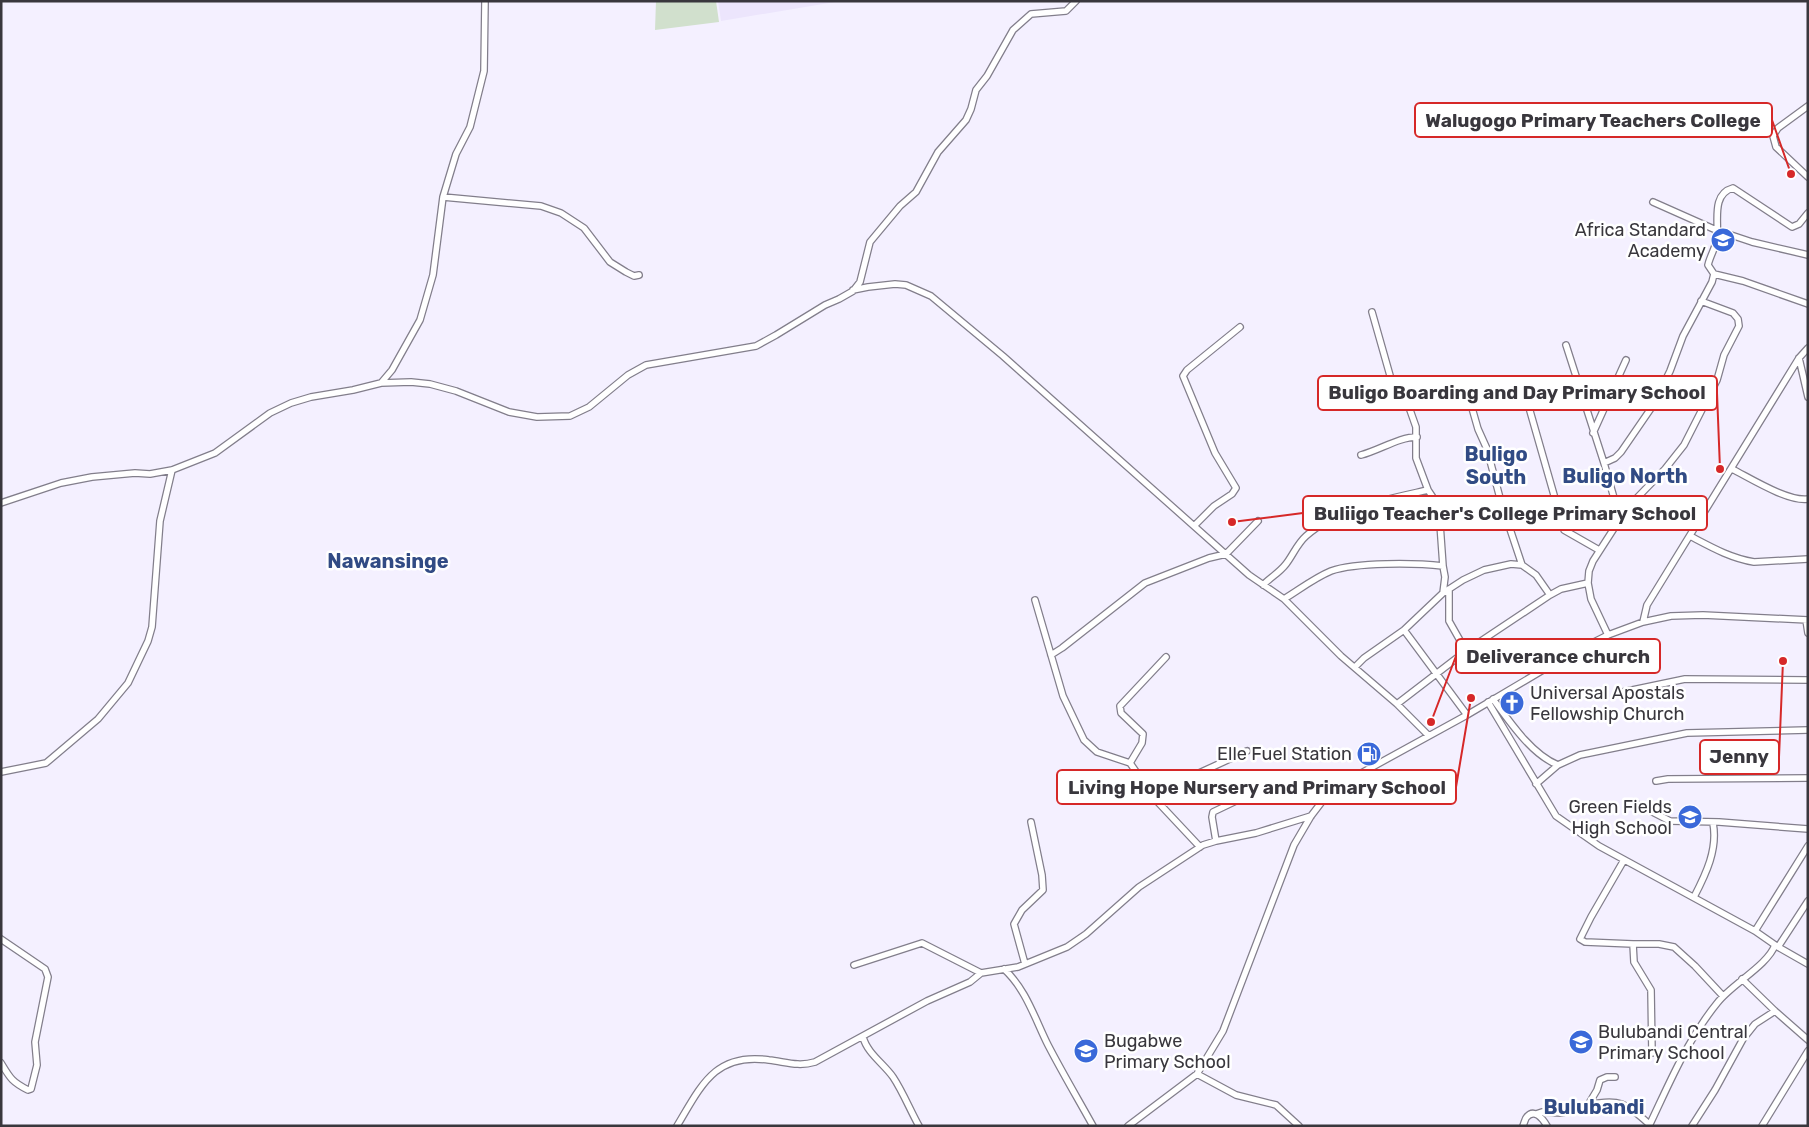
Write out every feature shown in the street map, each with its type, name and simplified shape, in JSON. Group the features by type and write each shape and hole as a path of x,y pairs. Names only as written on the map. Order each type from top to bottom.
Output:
{"street":[{"path":"381,383 392,370 420,320 433,275 443,197 456,154 470,127 484,71 485,1"},
{"path":"1,503 61,483 92,477 135,473 150,474 172,470 215,453 270,414 291,403 311,397 381,383 411,382 430,384 456,391 509,412 537,417 570,416 589,407 628,375 646,365 756,346 792,326 825,304 839,299 852,291 860,282 870,242 900,206 916,192 938,152 966,120 976,90 991,69 1013,30 1031,14 1066,11 1076,1"},
{"path":"1808,106 1778,128 1773,136 1776,147 1808,177"},
{"path":"1808,213 1798,224 1792,227 1733,188 1728,190 1722,194 1719,202 1717,237 1708,265 1714,274 1752,284 1808,304"},
{"path":"443,197 541,206 561,213 584,228 610,262 634,276 639,275"},
{"path":"1652,202 1716,230 1752,242 1808,255"},
{"path":"1604,463 1615,458 1621,452 1654,404 1670,371 1683,336 1712,282 1714,274"},
{"path":"852,291 895,284 906,285 931,296 1003,356 1249,576 1284,599 1428,735"},
{"path":"1608,635 1591,598 1588,583 1593,561 1632,503 1665,469 1684,445 1717,380 1724,355 1739,326 1738,319 1733,313 1701,301"},
{"path":"1372,312 1391,379 1410,410 1416,427 1416,458 1428,490 1438,505 1445,577 1443,593"},
{"path":"1194,526 1214,506 1232,494 1236,488 1215,453 1183,376 1187,370 1240,327"},
{"path":"1566,346 1620,519"},
{"path":"1643,622 1647,605 1672,568 1800,358 1808,348"},
{"path":"1800,358 1808,397"},
{"path":"1593,433 1626,360"},
{"path":"1346,389 1391,379"},
{"path":"1522,383 1564,530 1599,550"},
{"path":"1468,394 1522,565"},
{"path":"1361,455 1384,448 1402,439 1416,437"},
{"path":"1732,469 1762,485 1795,499 1808,499"},
{"path":"1,772 46,762 98,720 128,683 148,641 152,627 160,521 172,470"},
{"path":"1264,585 1285,566 1306,536 1343,513 1366,505 1428,490"},
{"path":"1051,655 1145,583 1209,558 1226,554 1258,521"},
{"path":"1690,536 1720,552 1735,558 1754,562 1808,558"},
{"path":"1284,599 1318,577 1342,568 1426,564 1444,566"},
{"path":"1355,667 1364,658 1404,630 1443,593 1463,580 1484,570 1511,564 1522,565 1536,575 1550,595"},
{"path":"1397,704 1435,673 1550,595 1561,589 1588,583"},
{"path":"1449,589 1449,621 1466,651"},
{"path":"1035,600 1062,696 1084,740 1097,752 1130,763 1160,804 1200,848"},
{"path":"1128,1126 1197,1074 1223,1031 1294,845 1311,816 1324,799 1345,782 1467,715 1570,654 1608,635 1643,622 1671,616 1703,615 1807,620 1808,633"},
{"path":"1404,630 1467,715"},
{"path":"1130,763 1142,743 1143,734 1122,713 1120,706 1166,657"},
{"path":"1618,693 1685,679 1808,680"},
{"path":"1490,701 1543,758 1558,764"},
{"path":"1490,701 1556,816 1624,860 1755,931 1808,964"},
{"path":"1536,784 1558,764 1580,755 1687,733 1808,730"},
{"path":"1160,804 1192,785 1197,774 1247,751"},
{"path":"1656,781 1668,779 1808,778"},
{"path":"1216,841 1213,812 1236,801"},
{"path":"1635,803 1670,821 1808,829"},
{"path":"677,1126 698,1092 712,1074 722,1066 733,1061 752,1058 803,1066 815,1062 927,1001 970,982 981,974 1025,964 1078,941 1139,887 1200,848 1216,841 1256,833 1311,816"},
{"path":"1025,964 1014,924 1022,910 1043,890 1042,875 1031,822"},
{"path":"1694,897 1712,855 1715,834 1713,823"},
{"path":"1755,931 1808,846"},
{"path":"1624,860 1580,939 1585,942 1659,944 1674,947 1724,996"},
{"path":"1523,1126 1526,1118 1532,1114 1542,1112 1562,1113 1603,1102 1627,1104 1649,1125 1680,1058 1696,1031 1724,996 1777,946 1808,901"},
{"path":"1,939 45,969 48,977 35,1042 37,1065 31,1089 28,1090 17,1085 9,1077 1,1063"},
{"path":"854,965 922,943 981,974"},
{"path":"1633,944 1634,962 1651,990 1652,1053"},
{"path":"1004,969 1012,977 1026,999 1054,1057 1093,1126"},
{"path":"1742,979 1808,1040"},
{"path":"1692,1126 1715,1090 1743,1039 1755,1024 1775,1011"},
{"path":"863,1037 878,1061 893,1077 919,1126"},
{"path":"1762,1126 1808,1051"},
{"path":"1197,1074 1236,1095 1276,1105 1299,1126"},
{"path":"1588,1105 1597,1090 1600,1080 1607,1077 1615,1077"},
{"path":"1536,1114 1547,1126"}],"shaded area":[{"path":"718,1 841,1 721,21"}],"green space":[{"path":"656,1 716,1 719,22 655,30"}],"place":[{"name":"Walugogo Primary Teachers College","path":"1791,174"},
{"name":"Africa Standard Academy","path":"1723,240"},
{"name":"Buligo Boarding and Day Primary School","path":"1720,469"},
{"name":"Buliigo Teacher's College Primary School","path":"1232,522"},
{"name":"Jenny","path":"1783,661"},
{"name":"Living Hope Nursery and Primary School","path":"1471,698"},
{"name":"Universal Apostals Fellowship Church","path":"1512,703"},
{"name":"Deliverance church","path":"1431,722"},
{"name":"Elle Fuel Station","path":"1369,754"},
{"name":"Green Fields High School","path":"1690,817"},
{"name":"Bulubandi Central Primary School","path":"1581,1042"},
{"name":"Bugabwe Primary School","path":"1086,1051"}],"district":[{"name":"Buligo South","path":"1496,466"},
{"name":"Buligo North","path":"1625,476"},
{"name":"Nawansinge","path":"388,561"},
{"name":"Bulubandi","path":"1594,1107"}]}
